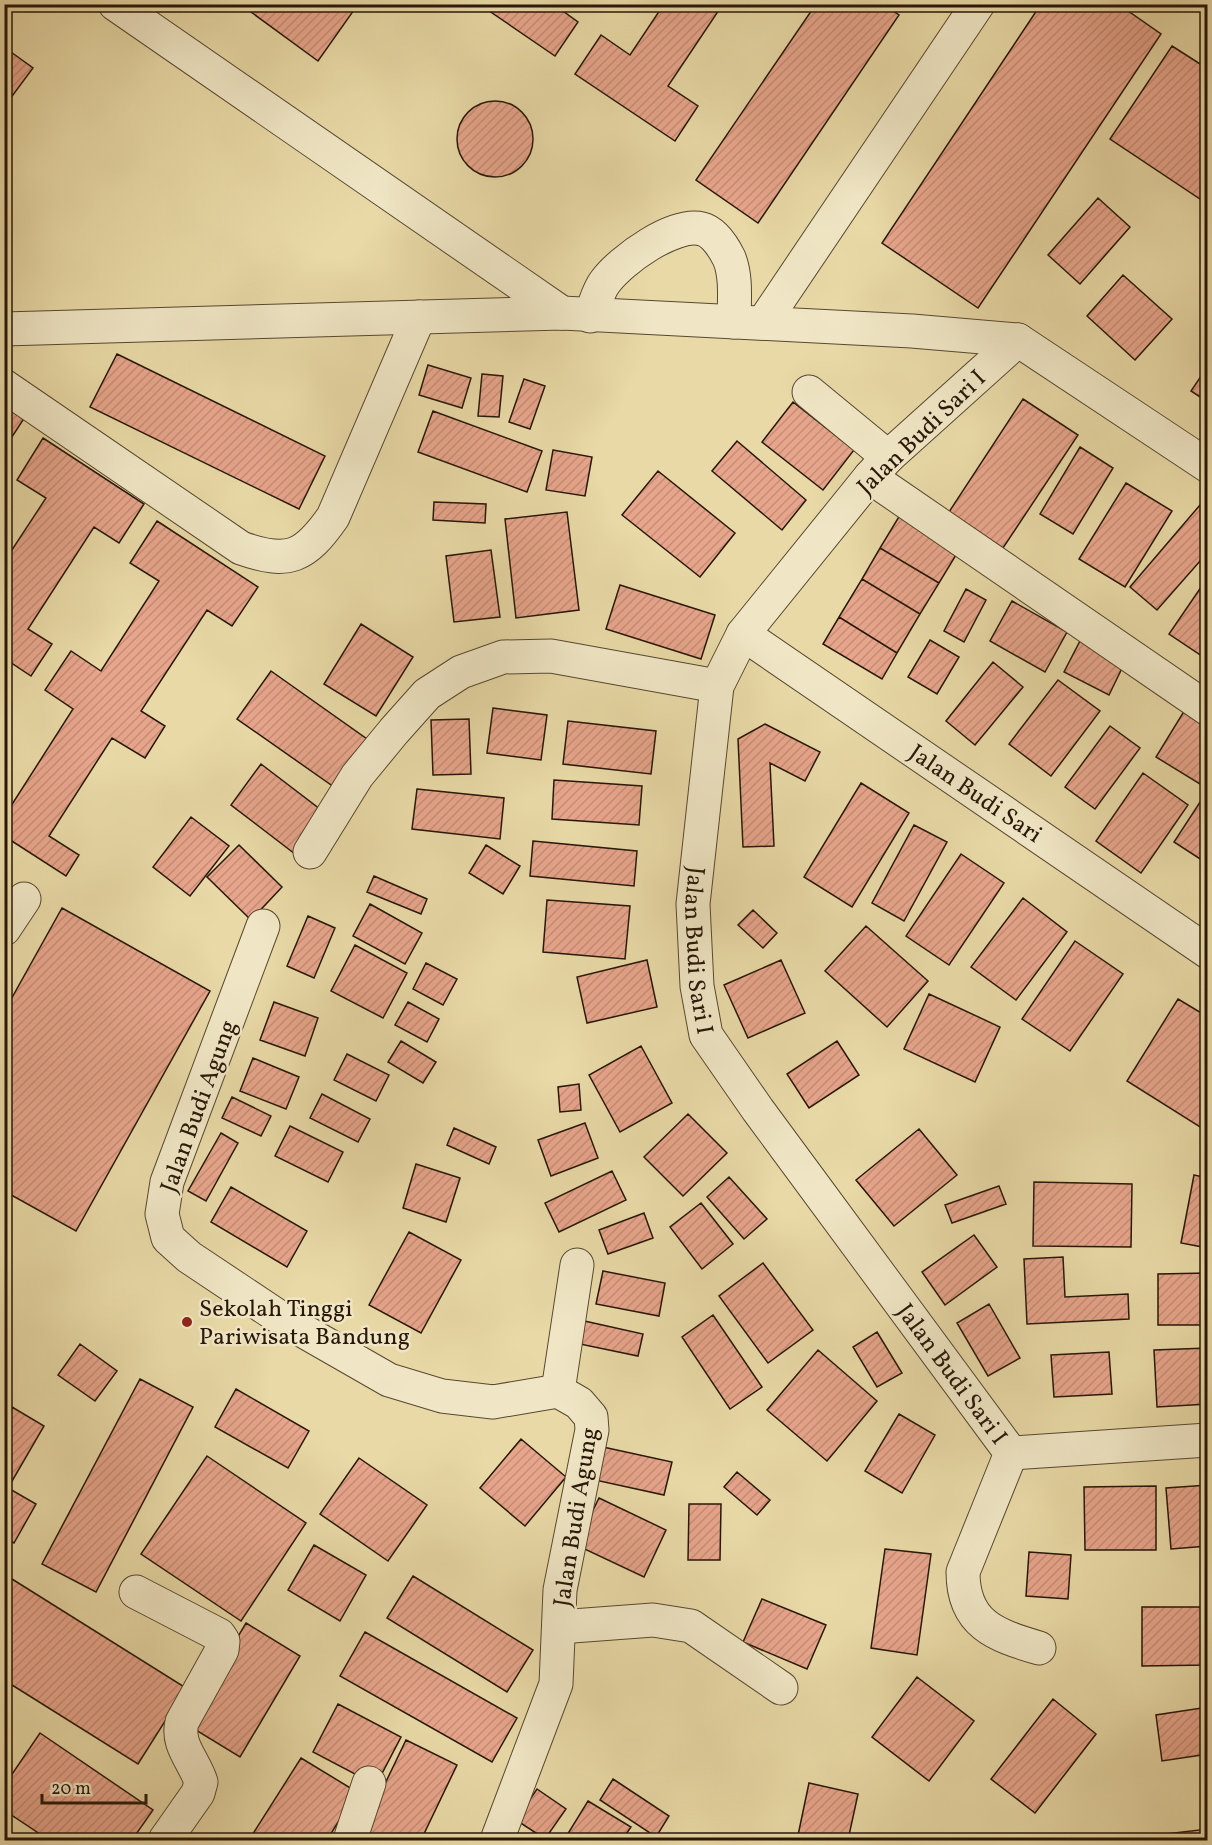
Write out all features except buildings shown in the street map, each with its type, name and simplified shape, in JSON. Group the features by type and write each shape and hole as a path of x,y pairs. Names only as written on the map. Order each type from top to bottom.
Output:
{"street":[{"path":"115,4 576,314"},
{"path":"748,322 978,4"},
{"path":"576,314 620,267 653,242 686,227 704,229 716,238 729,260 734,284 748,322"},
{"path":"4,329 576,314 748,322 1018,340 1208,466"},
{"path":"4,386 241,548 265,556 285,556 304,550 316,542 333,517 419,317"},
{"name":"Jalan Budi Sari I","path":"1018,340 879,467 743,634 717,686 693,904 697,986 706,1035 758,1110 1011,1453 1208,1440"},
{"path":"809,392 879,467 1208,710"},
{"name":"Jalan Budi Sari","path":"743,634 1208,952"},
{"path":"310,852 357,776 394,731 426,694 461,672 503,657 551,656 717,686"},
{"path":"4,929 24,899"},
{"name":"Jalan Budi Agung","path":"263,927 167,1182 162,1214 168,1238 189,1257 279,1317 389,1380 441,1396 493,1402 558,1391 579,1403 591,1417 592,1430 560,1590 556,1684 497,1840"},
{"path":"558,1391 577,1265"},
{"path":"1011,1453 963,1572 963,1587 974,1616 1005,1638 1039,1648"},
{"path":"136,1592 219,1635 223,1641 222,1650 182,1722 179,1733 201,1782 198,1793 165,1840"},
{"path":"559,1627 652,1620 691,1626 781,1688"},
{"path":"350,1840 369,1783"}],"place":[{"name":"Sekolah Tinggi Pariwisata Bandung","path":"187,1322"}]}
